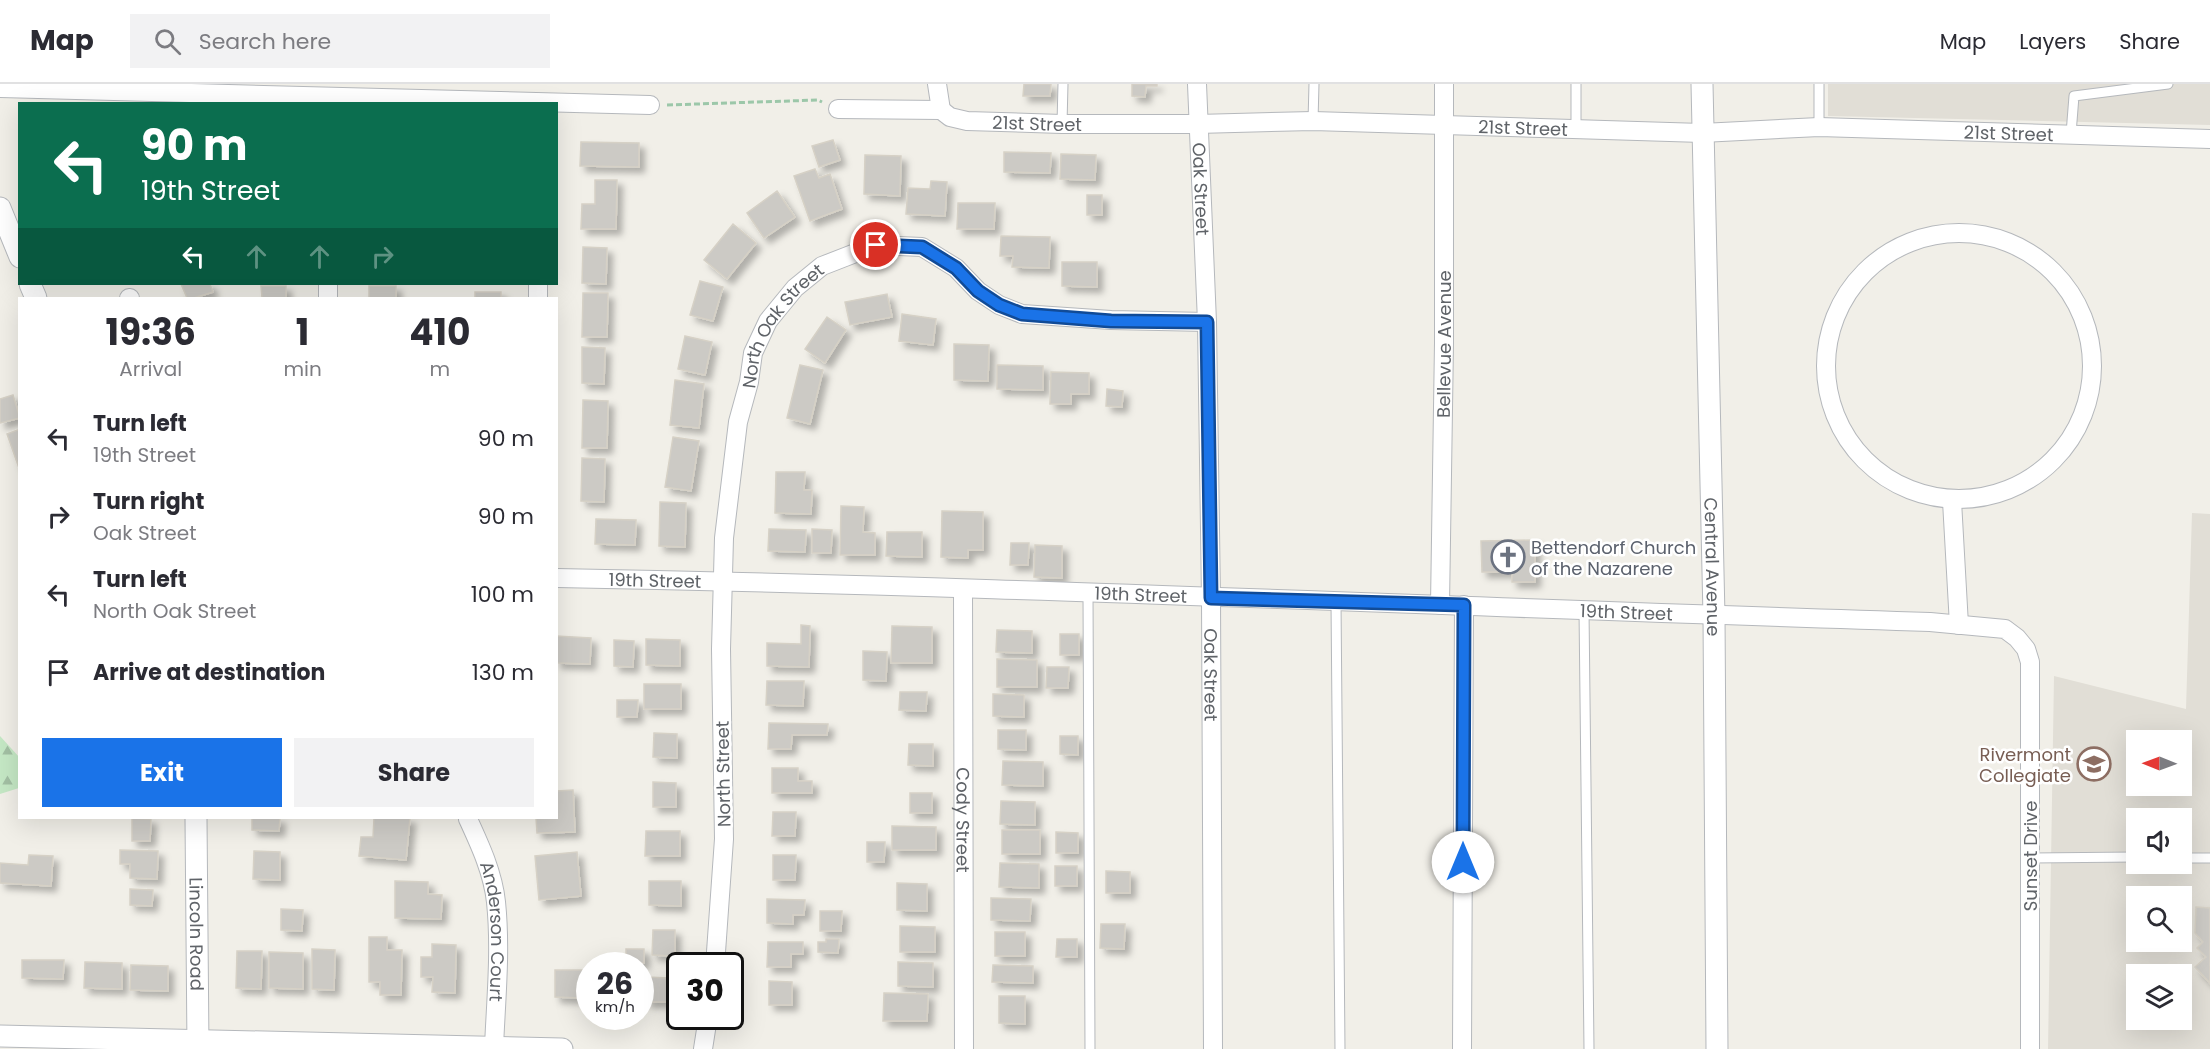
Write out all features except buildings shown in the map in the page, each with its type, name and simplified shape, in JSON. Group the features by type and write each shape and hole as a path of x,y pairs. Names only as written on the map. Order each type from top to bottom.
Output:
{"street":[{"path":"937,84 941,110"},
{"name":"Oak Street","path":"1197,84 1207,322 1213,1049"},
{"name":"Bellevue Avenue","path":"1440,605 1444,343 1444,84"},
{"name":"Central Avenue","path":"1702,84 1714,616 1717,1049"},
{"path":"0,88 330,100 488,92 535,102"},
{"path":"558,103 650,105"},
{"name":"21st Street","path":"838,109 941,110 950,117 967,121 1062,124 1313,121 1702,133 1819,127 2210,139"},
{"path":"0,208 18,252"},
{"path":"1961,232 1999,238 2008,242 2034,255 2063,281 2082,314 2085,324 2092,352 2091,390 2078,427 2062,451 2026,483 1990,497 1952,501 1921,495 1892,483 1867,464 1846,440 1832,411 1826,381 1826,349 1833,318 1848,291 1869,267 1894,248 1923,236 1961,232"},
{"name":"North Oak Street","path":"721,581 738,422 753,352 768,321 795,288 822,266 876,245 922,247 956,268 978,291 999,305 1022,314 1111,321 1207,322"},
{"path":"1952,501 1959,625"},
{"name":"19th Street","path":"558,578 721,581 1930,622 2005,629 2026,649 2030,662"},
{"name":"North Street","path":"716,952 724,839 721,581"},
{"name":"Cody Street","path":"963,590 964,1049"},
{"path":"1462,1049 1464,605"},
{"name":"Sunset Drive","path":"2030,662 2030,1049"},
{"name":"Lincoln Road","path":"196,819 199,1046"},
{"name":"Anderson Court","path":"468,819 485,857 496,901 494,1047"},
{"path":"703,1049 706,1030"},
{"path":"0,1036 199,1046 562,1049"}],"lane":[{"path":"1062,124 1063,84"},
{"path":"1313,121 1314,84"},
{"path":"1576,84 1576,128"},
{"path":"1819,84 1819,127"},
{"path":"2071,134 2074,96 2168,84"},
{"path":"1088,594 1090,1049"},
{"path":"1336,602 1340,1049"},
{"path":"1584,610 1589,1049"},
{"path":"2030,858 2126,857"},
{"path":"2192,858 2210,858"}],"path":[{"path":"650,105 818,100 838,109"}],"shaded area":[{"path":"1828,84 2210,84 2210,125 1828,116"},
{"name":"Rivermont Collegiate","path":"2192,513 2210,514 2210,1049 2048,1049 2054,676 2186,709"}],"green space":[{"path":"0,736 18,756 18,788 0,794"}],"place":[{"name":"Bettendorf Church of the Nazarene","path":"1508,557"},
{"name":"Rivermont Collegiate","path":"2094,764"}],"route":[{"path":"876,245 922,247 956,268 978,291 999,305 1022,314 1111,321 1207,322 1211,598 1464,605 1463,862"}]}
